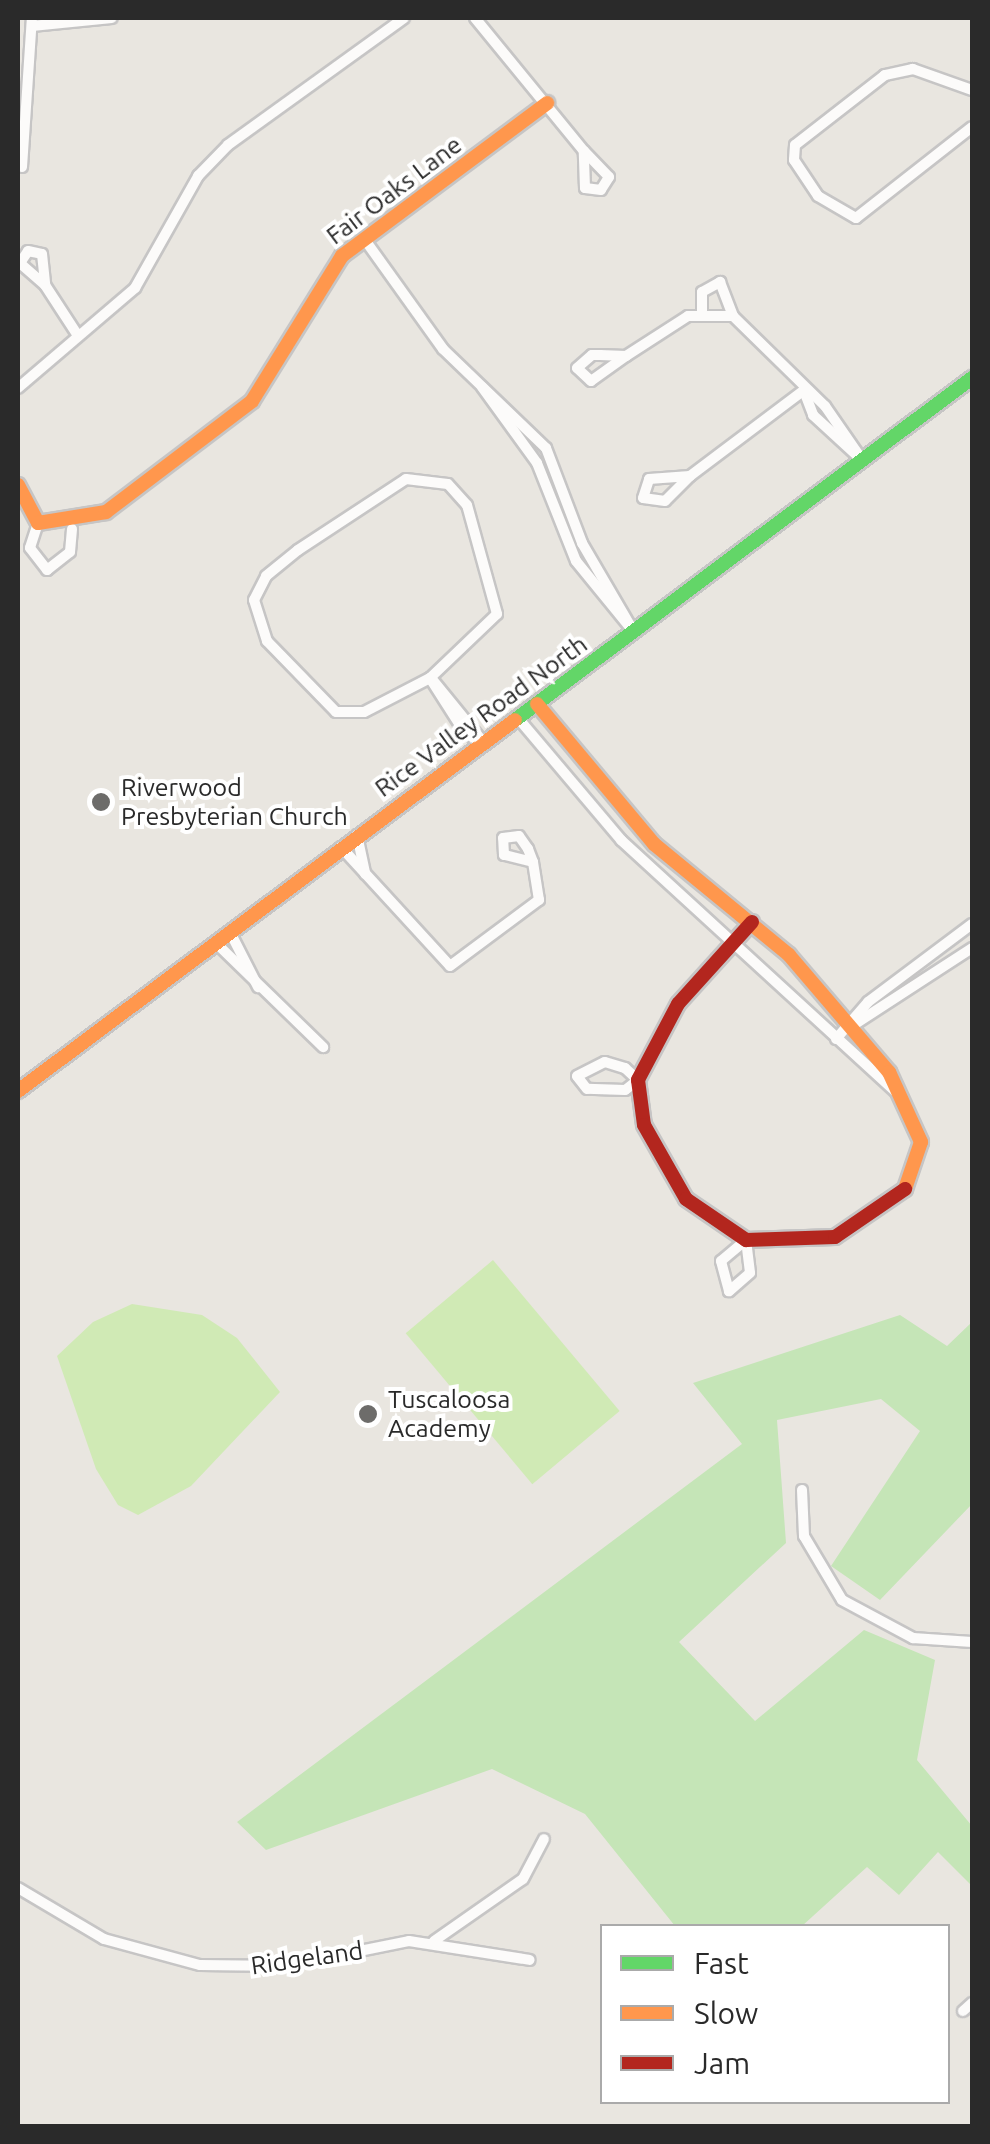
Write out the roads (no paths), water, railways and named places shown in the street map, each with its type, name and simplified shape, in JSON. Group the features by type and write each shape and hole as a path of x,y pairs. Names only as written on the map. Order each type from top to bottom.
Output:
{"street":[{"path":"22,166 32,22 112,18"},
{"path":"18,388 135,288 198,176 228,145 404,18"},
{"path":"475,18 584,151"},
{"path":"972,90 913,69 885,75 795,145 794,160 818,196 856,218 972,127"},
{"name":"Fair Oaks Lane","path":"72,529 252,401 332,265 547,103"},
{"path":"365,240 442,349 482,386 536,463 576,561 634,632"},
{"path":"702,312 702,292 720,282 733,316 804,390 863,460"},
{"path":"45,284 77,334"},
{"path":"626,356 702,312 733,316"},
{"name":"Rice Valley Road North","path":"18,1091 341,847 970,384"},
{"path":"690,476 804,390"},
{"path":"406,479 434,479 459,494 498,600 489,627 430,678 364,712 336,712 276,653 254,615 266,576 406,479"},
{"path":"18,485 38,523 30,548 47,570 70,552 72,529 38,523"},
{"path":"430,678 465,733 484,743"},
{"path":"537,704 654,844 752,922 851,1026 899,1096 921,1142 920,1170 896,1203 835,1238 746,1240 721,1261 729,1291 750,1273 746,1240 668,1177 644,1124 638,1080 678,1004 740,940 752,922"},
{"path":"518,718 621,840 740,940 836,1040 899,1096"},
{"path":"358,835 366,875"},
{"path":"341,847 450,966 539,900 533,862"},
{"path":"851,1026 868,1002 972,924"},
{"path":"230,932 259,988"},
{"path":"215,942 323,1047"},
{"path":"836,1040 851,1026 972,948"},
{"path":"606,1062 638,1080 607,1092 577,1076 606,1062"},
{"path":"802,1490 804,1536 842,1600 913,1638 972,1642"},
{"path":"434,1941 523,1879 544,1838"},
{"name":"Ridgeland","path":"18,1888 104,1940 200,1965 286,1966 434,1941"},
{"path":"434,1941 530,1960"}],"place":[{"name":"Riverwood Presbyterian Church","path":"101,802"},
{"name":"Tuscaloosa Academy","path":"368,1414"}]}
